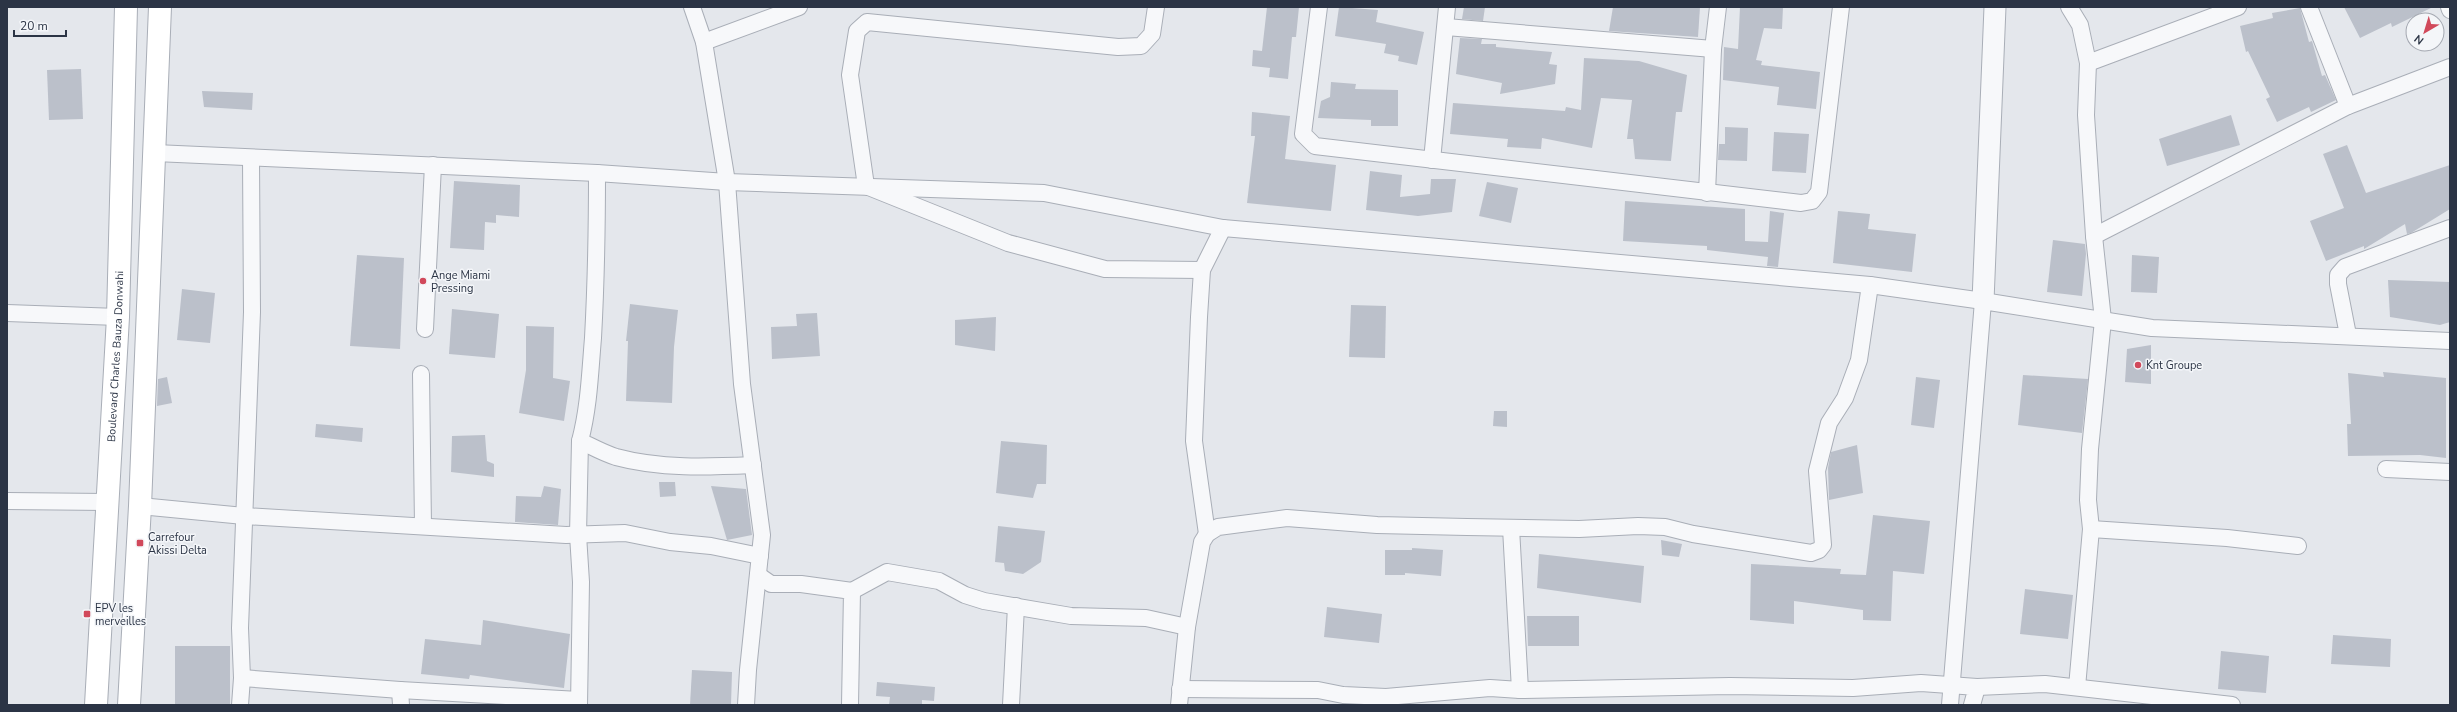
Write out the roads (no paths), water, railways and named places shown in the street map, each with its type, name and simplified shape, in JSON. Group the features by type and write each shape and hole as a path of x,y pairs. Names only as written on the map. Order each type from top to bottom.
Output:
{"main road":[{"name":"Boulevard Charles Bauza Donwahi","path":"96,705 106,502 118,317 126,7"},
{"path":"129,705 140,506 160,7"}],"street":[{"path":"692,7 704,42 727,182 742,376 762,535 748,670 746,705"},
{"path":"704,42 799,7"},
{"path":"866,186 850,75 856,31 867,22 1118,47 1141,46 1152,34 1156,7"},
{"path":"1319,7 1303,134 1307,140 1315,146 1801,203 1812,201 1819,192 1842,7"},
{"path":"1432,160 1447,7"},
{"path":"1707,193 1712,49 1718,7"},
{"path":"2069,7 2080,25 2088,64 2086,115 2094,236 2103,320 2090,449 2088,500 2091,529 2082,613 2077,687"},
{"path":"2088,64 2238,7"},
{"path":"2309,7 2348,106"},
{"path":"1950,705 1983,301 1998,8"},
{"path":"1446,27 1712,49"},
{"path":"2094,236 2348,106 2450,67"},
{"path":"154,153 250,159 433,165 597,173 727,182 1044,193 1223,228 1870,285 1983,301 2152,328 2348,335 2450,341"},
{"path":"240,705 242,678 240,628 252,312 250,159"},
{"path":"425,329 433,165"},
{"path":"242,678 401,698 579,702 581,582 578,535 580,441 587,415 592,347 597,246 597,173"},
{"path":"866,186 1008,243 1105,269 1202,270"},
{"path":"1207,534 1194,441 1202,270 1223,228"},
{"path":"2348,335 2338,284 2338,275 2345,267 2450,228"},
{"path":"1870,285 1859,360 1845,398 1829,424 1817,471 1823,545 1818,550 1811,553 1692,534 1665,527 1511,528 1377,525 1287,518 1226,524 1207,534 1202,542 1187,627 1179,697 1318,690 1343,695 1386,696 1490,688 1520,690 1730,686 1853,688 1921,683 1977,687 2045,684 2232,705"},
{"path":"7,313 118,317"},
{"path":"421,374 424,526"},
{"path":"580,441 616,457 656,463 696,468 753,465"},
{"path":"2386,469 2450,472"},
{"path":"7,501 106,502"},
{"path":"140,506 244,516 578,535 625,533 670,542 711,546 760,556"},
{"path":"1511,528 1520,690"},
{"path":"2091,529 2227,538 2298,546"},
{"path":"758,575 771,584 801,584 852,591 887,572 939,581 965,595 984,601 1070,616 1146,618 1187,627"},
{"path":"850,705 852,591"},
{"path":"1011,705 1016,606"},
{"path":"1972,705 1977,687"}],"place":[{"name":"Ange Miami Pressing","path":"423,281"},
{"name":"Knt Groupe","path":"2138,365"},
{"name":"Carrefour Akissi Delta","path":"140,543"},
{"name":"EPV les merveilles","path":"87,614"}]}
